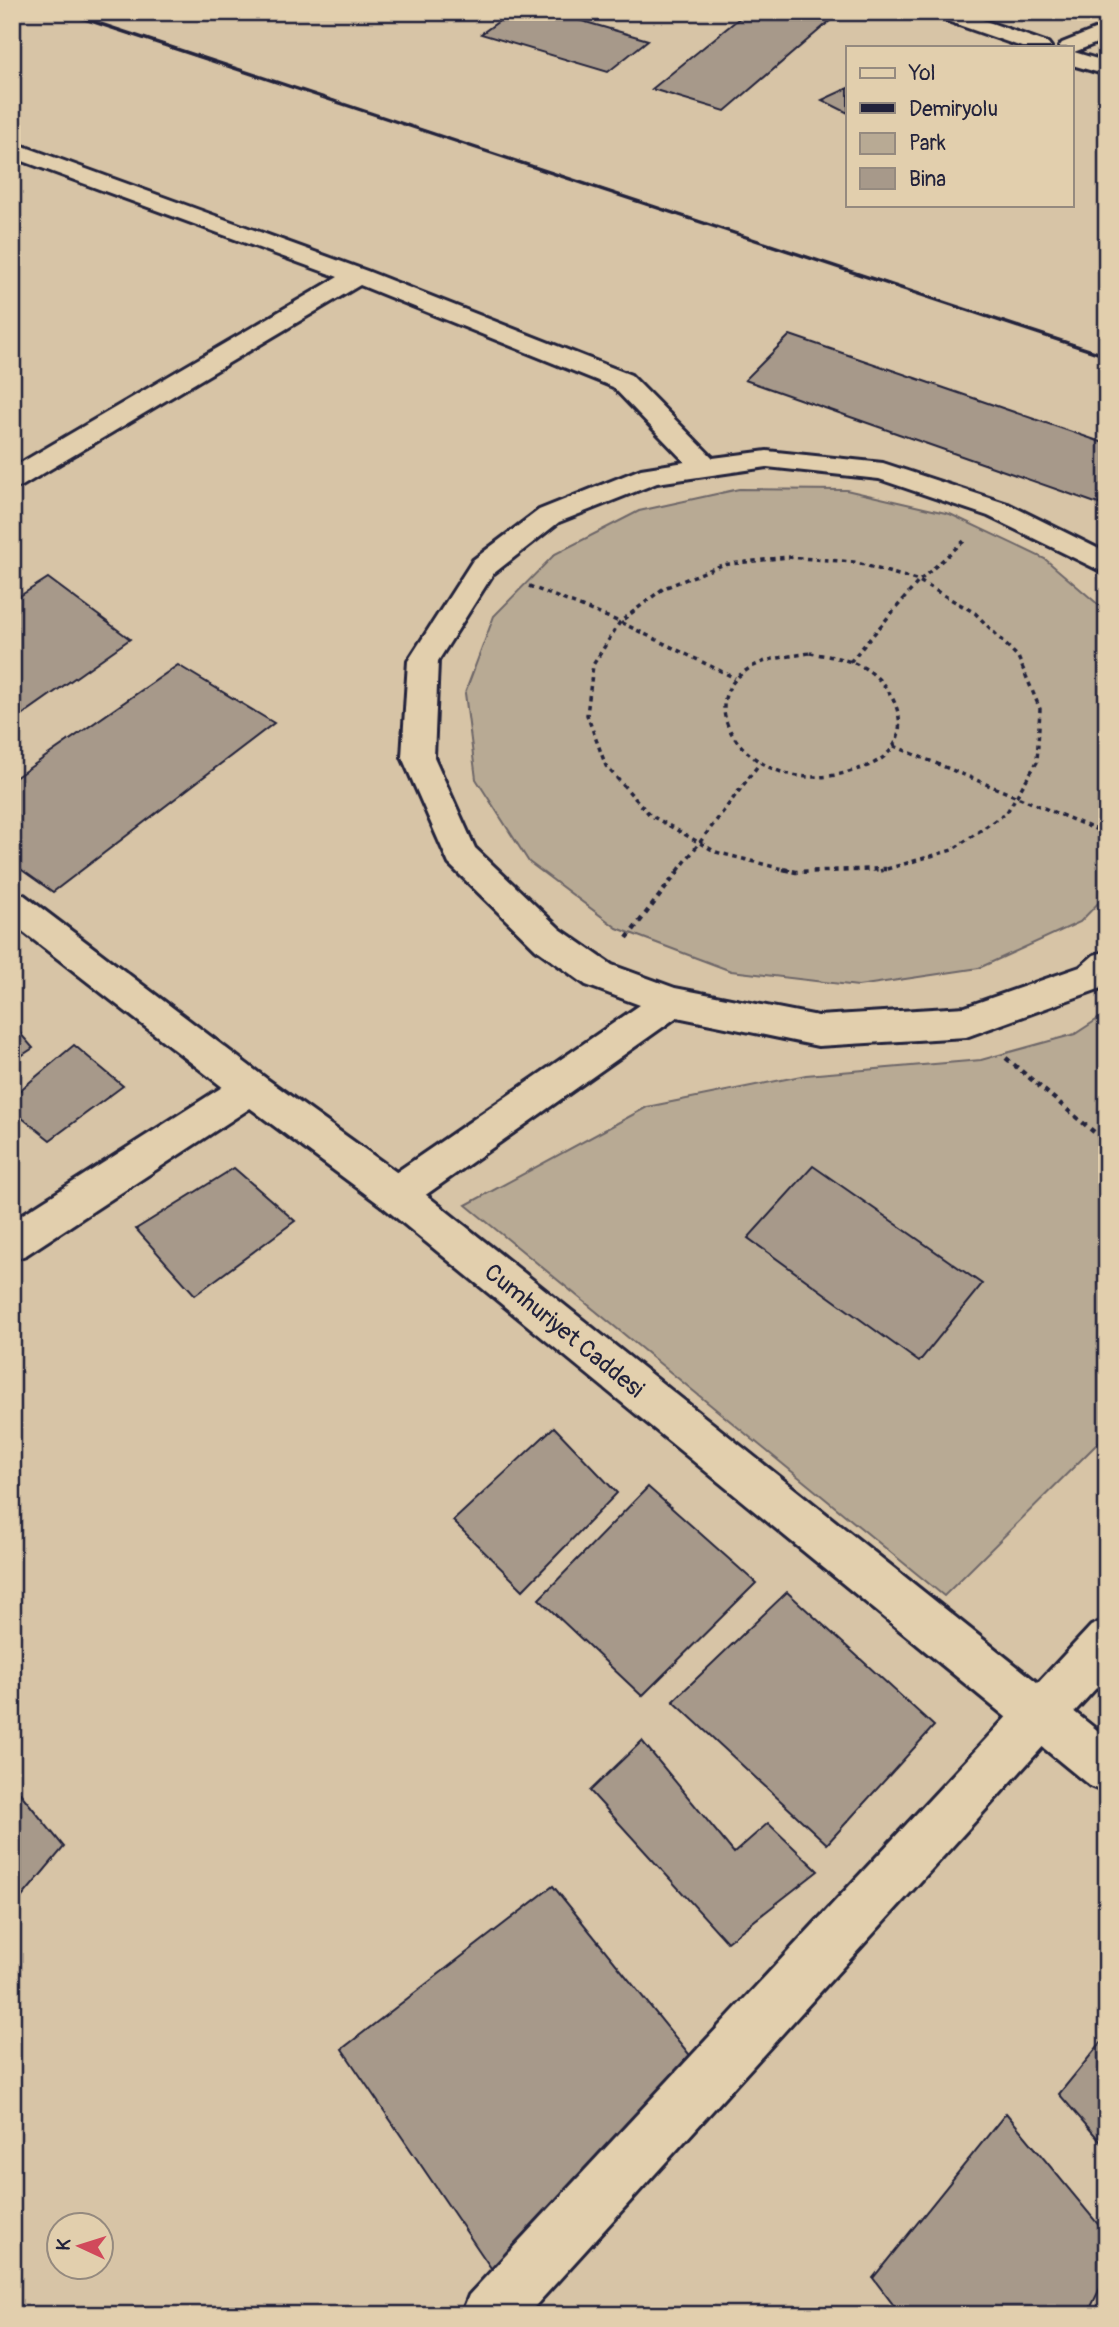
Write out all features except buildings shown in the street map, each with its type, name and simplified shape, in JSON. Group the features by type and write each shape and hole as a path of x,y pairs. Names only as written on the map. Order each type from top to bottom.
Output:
{"street":[{"path":"940,12 1038,46"},
{"path":"1071,46 1107,31"},
{"path":"1074,59 1107,69"},
{"path":"12,149 358,275 622,381 706,467"},
{"path":"12,480 358,275"},
{"path":"1107,565 998,510 883,471 767,458 651,475 550,516 483,567 423,661 418,757 461,856 548,939 599,975 672,1002 818,1031 966,1022 1093,977 1107,965"},
{"name":"Cumhuriyet Caddesi","path":"12,904 251,1088 396,1194 1107,1769"},
{"path":"396,1194 672,1002"},
{"path":"12,1243 251,1088"},
{"path":"489,2315 1107,1642"}],"path":[{"path":"850,662 919,581 998,510"},
{"path":"787,557 855,562 919,581 975,613 1018,657 1040,709 1037,762 1017,796 1007,812 952,850 878,871 796,872 716,852 650,815 606,766 587,715 593,665 620,622 664,587 722,565 787,557"},
{"path":"483,567 620,622 735,678"},
{"path":"810,653 850,662 866,669 887,686 899,706 901,726 894,746 878,762 855,773 827,778 797,777 746,755 730,736 722,717 724,697 735,678 755,663 781,655 810,653"},
{"path":"894,746 1107,834"},
{"path":"599,975 760,763"},
{"path":"966,1022 1107,1143"}],"green space":[{"path":"739,489 846,490 950,514 1045,559 1107,612 1107,894 1080,922 979,968 858,986 731,971 617,928 529,862 476,779 465,693 494,616 555,554 639,511"},
{"path":"1107,1013 1107,1434 944,1596 466,1205 647,1107 806,1075 981,1060 1075,1034"}],"railway":[{"path":"64,12 1107,356"}]}
